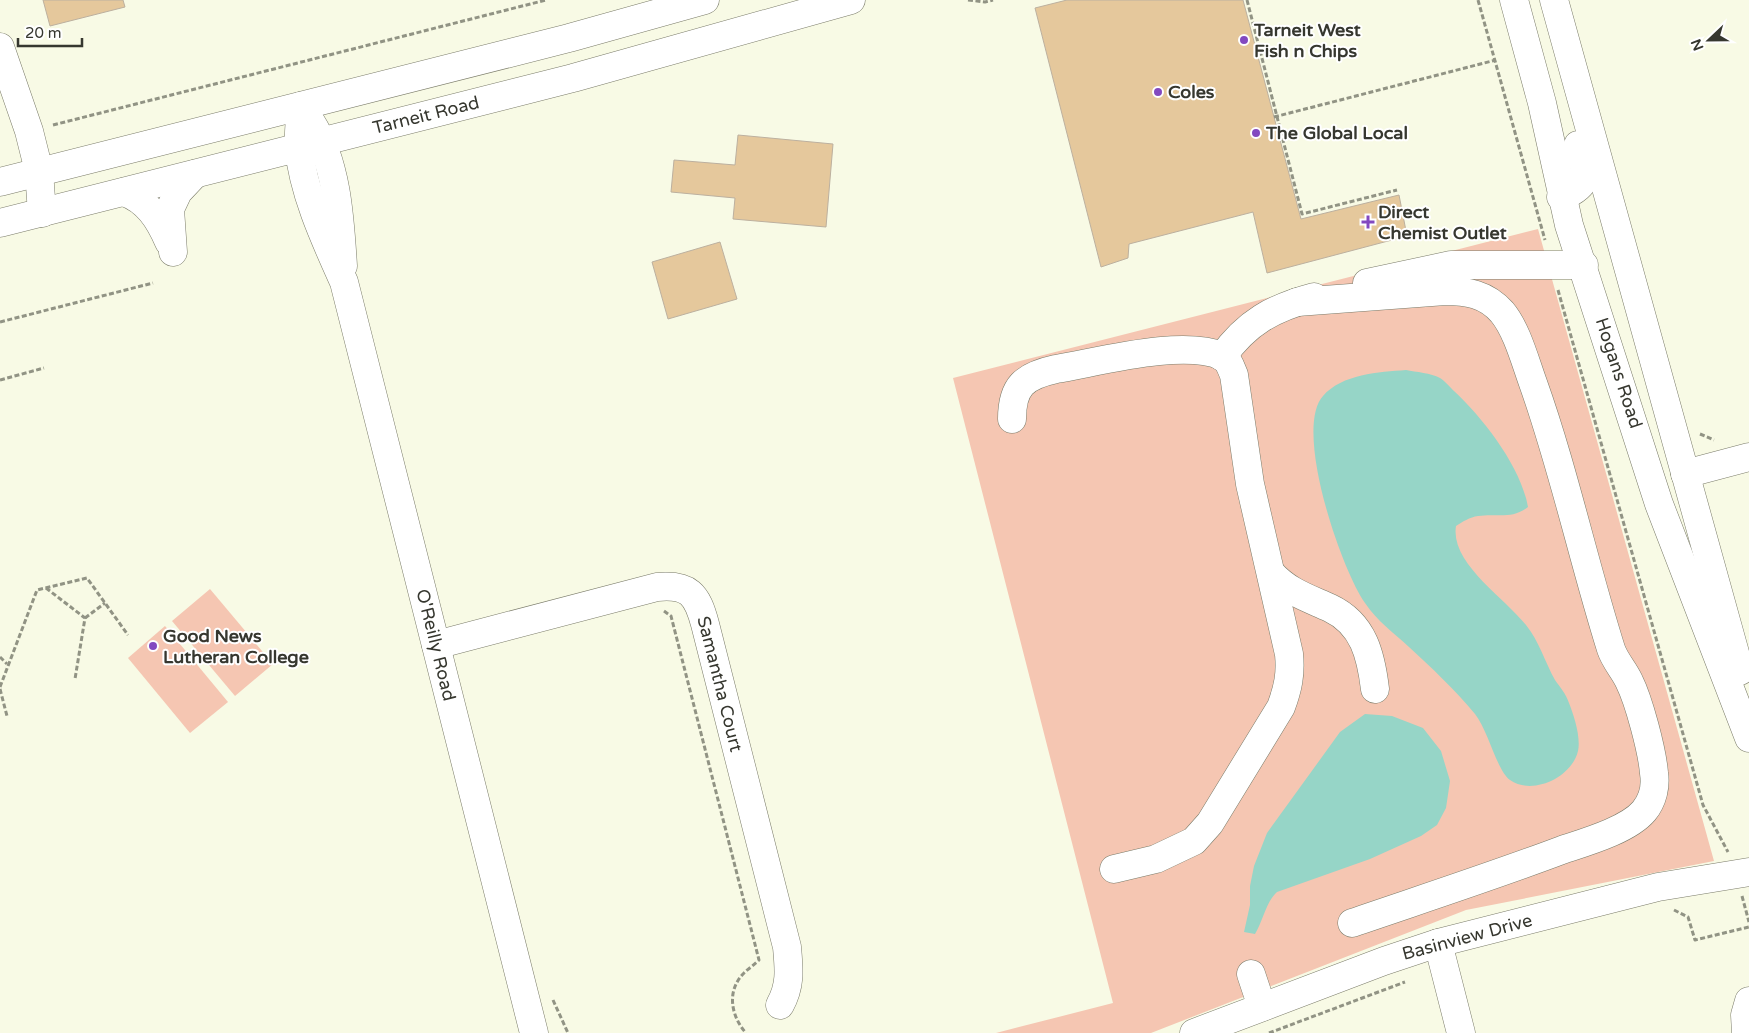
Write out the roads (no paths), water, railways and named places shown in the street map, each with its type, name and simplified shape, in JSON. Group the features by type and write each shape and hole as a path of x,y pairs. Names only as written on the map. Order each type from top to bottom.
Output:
{"street":[{"path":"21,176 570,38 705,0"},
{"name":"Tarneit Road","path":"0,223 573,78 851,0"},
{"name":"Hogans Road","path":"1514,0 1542,103 1561,197 1660,504 1749,738"},
{"path":"1556,6 1560,74 1586,172 1583,182 1576,191 1561,197"},
{"name":"Hogans Road","path":"1556,6 1749,704"},
{"path":"0,47 29,131 21,176"},
{"path":"0,59 12,135 21,176 42,213"},
{"name":"O'Reilly Road","path":"301,106 311,144 341,222 344,282 532,1020 545,1033"},
{"path":"124,192 134,195 149,207 163,228 173,252 170,209 178,192 195,174"},
{"path":"1222,356 1237,336 1286,304 1380,280 1451,265 1584,265"},
{"path":"1297,302 1468,291 1486,298 1502,312 1526,365 1557,453 1577,534 1612,653 1629,681 1651,752 1655,775 1653,796 1643,812 1623,826 1537,860 1352,923"},
{"path":"1012,419 1012,404 1016,390 1025,380 1039,373 1166,351 1190,350 1222,356 1230,363 1234,375 1250,484 1291,672 1288,688 1281,707 1210,822 1194,841 1156,858 1114,869"},
{"path":"1640,440 1685,474 1749,457"},
{"path":"1270,573 1283,586 1332,609 1356,627 1370,653 1375,689"},
{"name":"Samantha Court","path":"436,645 657,587 676,585 690,592 700,604 787,947 790,974 787,992 780,1004"},
{"name":"Basinview Drive","path":"1194,1033 1438,942 1658,887 1743,874"},
{"path":"1438,942 1462,1033"},
{"path":"1251,974 1262,1007"},
{"path":"1746,1033 1745,1016 1749,1001"}],"water":[{"path":"1406,370 1440,378 1466,402 1500,444 1518,476 1524,492 1528,507 1510,515 1485,515 1469,519 1456,526 1456,540 1461,553 1470,566 1531,631 1555,680 1568,700 1573,714 1579,739 1578,751 1574,760 1560,776 1540,785 1529,786 1519,784 1510,780 1505,775 1475,714 1435,671 1380,621 1365,603 1355,586 1333,531 1317,467 1314,437 1315,413 1323,396 1340,383 1362,376"},
{"path":"1365,714 1392,716 1423,728 1441,751 1450,781 1446,808 1437,825 1421,836 1370,859 1277,892 1270,901 1255,934 1244,932 1250,905 1250,886 1254,866 1267,833 1340,732"}],"place":[{"name":"Tarneit West Fish n Chips","path":"1244,40"},
{"name":"Coles","path":"1158,92"},
{"name":"The Global Local","path":"1256,133"},
{"name":"Direct Chemist Outlet","path":"1368,222"},
{"name":"Good News Lutheran College","path":"153,646"}]}
